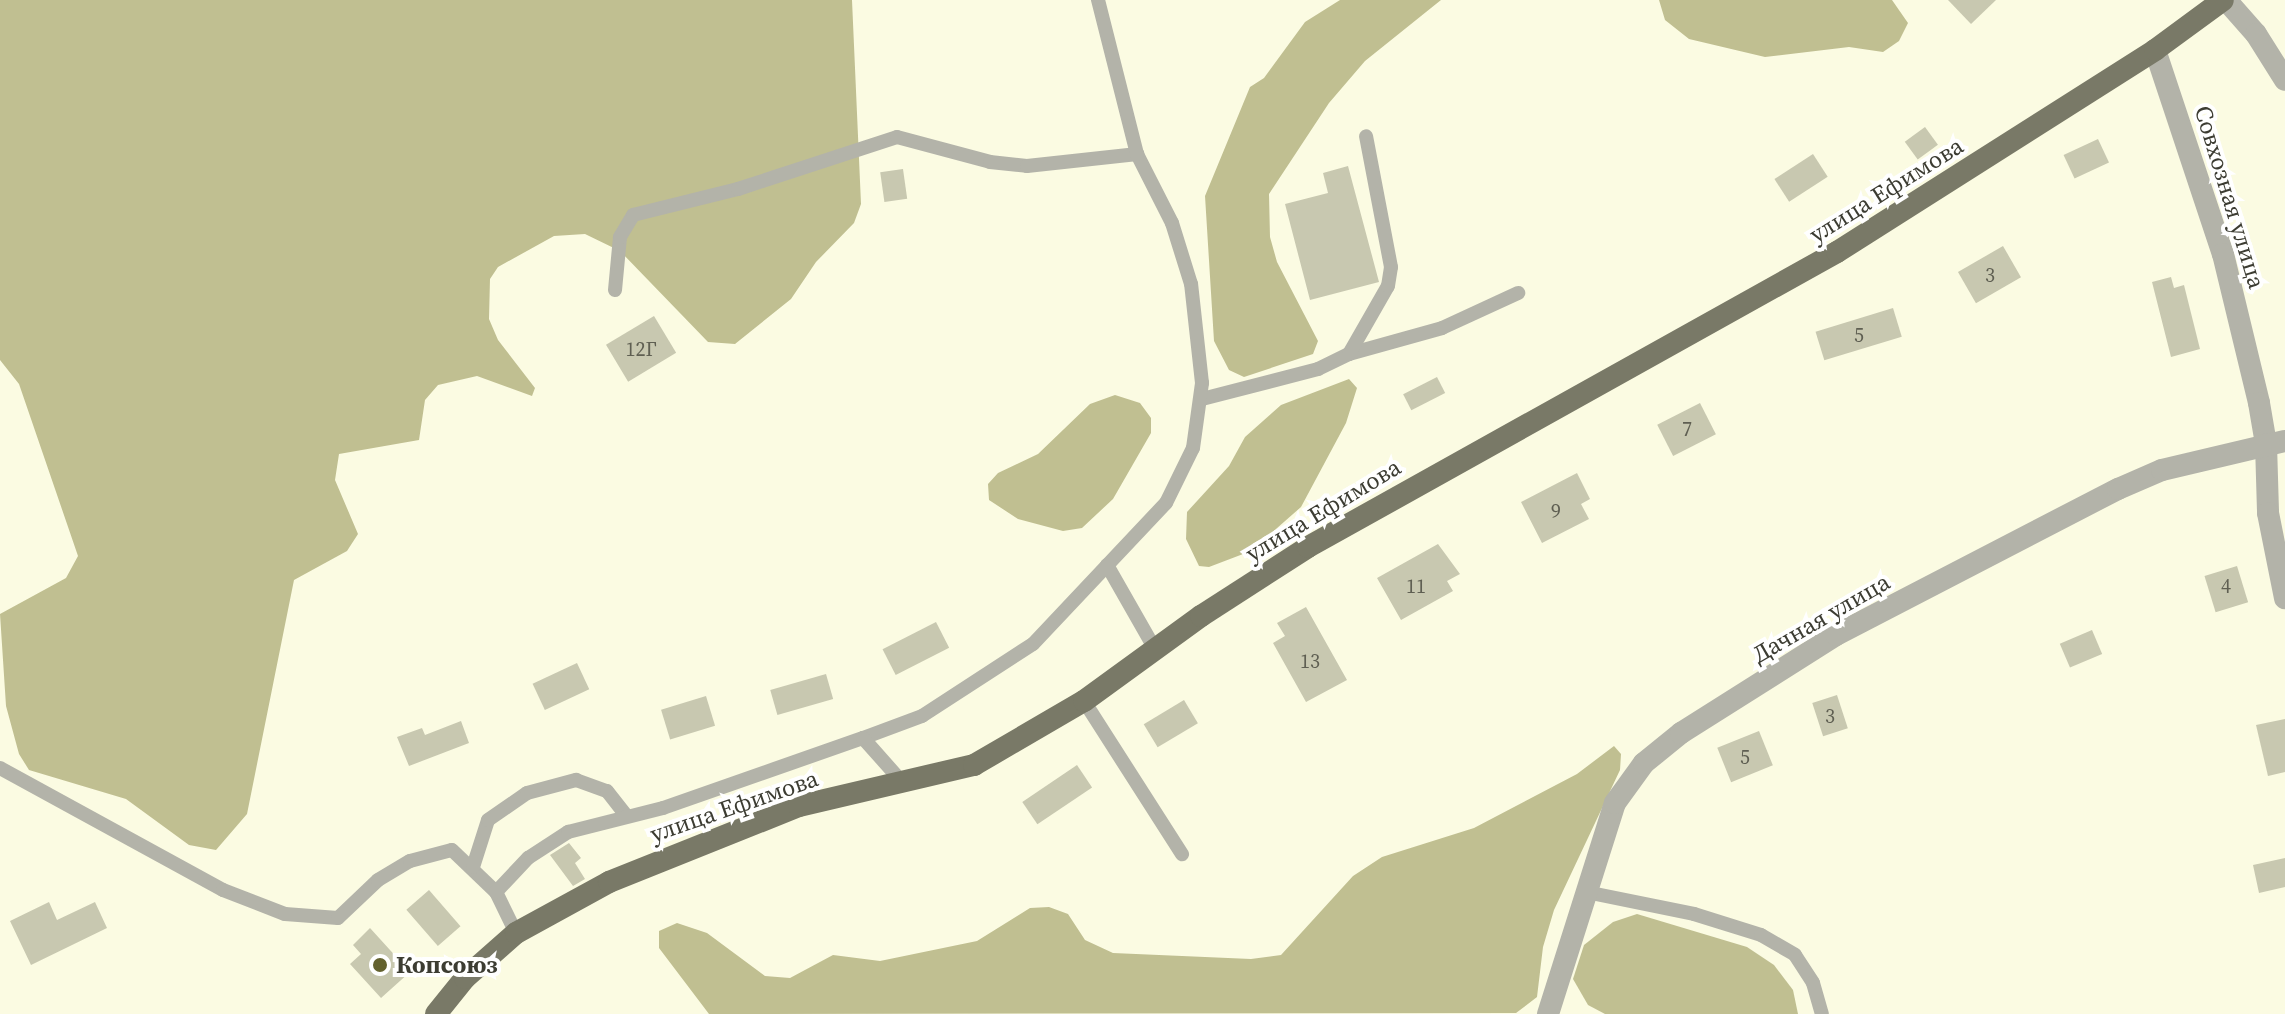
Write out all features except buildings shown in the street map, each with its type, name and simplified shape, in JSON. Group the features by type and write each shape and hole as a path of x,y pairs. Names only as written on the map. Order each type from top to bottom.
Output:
{"main road":[{"name":"улица Ефимова","path":"436,1014 465,978 516,933 681,850 799,806 974,765 1084,701 1155,649 1308,547 1837,252 2155,50 2225,0"}],"street":[{"path":"2225,0 2256,34 2285,80"},
{"name":"Совхозная улица","path":"2155,50 2223,254 2276,442 2268,513 2285,598"},
{"name":"Дачная улица","path":"1548,1014 1615,803 1644,763 1681,733 1836,635 2118,489 2162,470 2276,442"}],"lane":[{"path":"496,892 555,838 710,793 922,716 1010,662 1166,503 1183,473 1202,399 1191,284 1172,223 1137,154 1098,0"},
{"path":"1349,354 1388,286 1391,267 1366,136"},
{"path":"615,290 620,237 633,215 738,189 897,137 990,162 1027,166 1137,154"},
{"path":"1202,399 1318,369 1349,354 1442,328 1518,293"},
{"path":"1107,565 1155,649"},
{"path":"1084,701 1182,854"},
{"path":"863,738 903,783"},
{"path":"0,768 223,890 285,914 338,918 378,880 433,851 452,850 496,892 516,933"},
{"path":"473,867 488,820 527,793 576,780 607,791 626,815"},
{"path":"1586,892 1694,914 1761,935 1795,955 1813,983 1822,1014"}],"shaded area":[{"path":"0,0 852,0 861,204 854,223 816,262 791,299 735,344 708,342 620,251 585,234 554,236 498,267 490,279 489,319 498,340 535,388 532,396 477,376 438,385 425,400 419,440 339,454 335,480 358,534 347,551 294,580 247,814 216,850 189,845 126,799 29,770 19,754 6,706 0,614 66,578 78,556 19,384 0,360"},
{"path":"1340,0 1441,0 1365,61 1329,103 1269,194 1270,237 1277,262 1318,341 1313,354 1244,377 1229,370 1214,341 1205,196 1250,87 1264,78 1305,22"},
{"path":"1659,0 1892,0 1908,23 1899,41 1883,52 1849,47 1765,57 1689,39 1665,20"},
{"path":"1349,379 1357,388 1346,423 1301,507 1251,551 1209,567 1199,566 1186,539 1187,512 1229,466 1245,437 1281,405"},
{"path":"1115,395 1140,403 1151,418 1151,433 1113,499 1082,528 1063,531 1018,519 989,500 988,484 998,473 1038,454 1090,404"},
{"path":"1614,746 1621,754 1620,770 1554,910 1543,947 1537,997 1516,1013 709,1014 659,948 659,931 677,923 707,933 765,976 790,978 833,955 880,961 977,941 1030,908 1049,907 1068,914 1085,940 1113,953 1251,959 1281,955 1353,876 1382,857 1474,828 1577,774"},
{"path":"1637,914 1747,947 1774,965 1793,990 1798,1014 1605,1014 1588,1005 1573,979 1584,945 1613,922"}],"place":[{"name":"Копсоюз","path":"380,965"}]}
